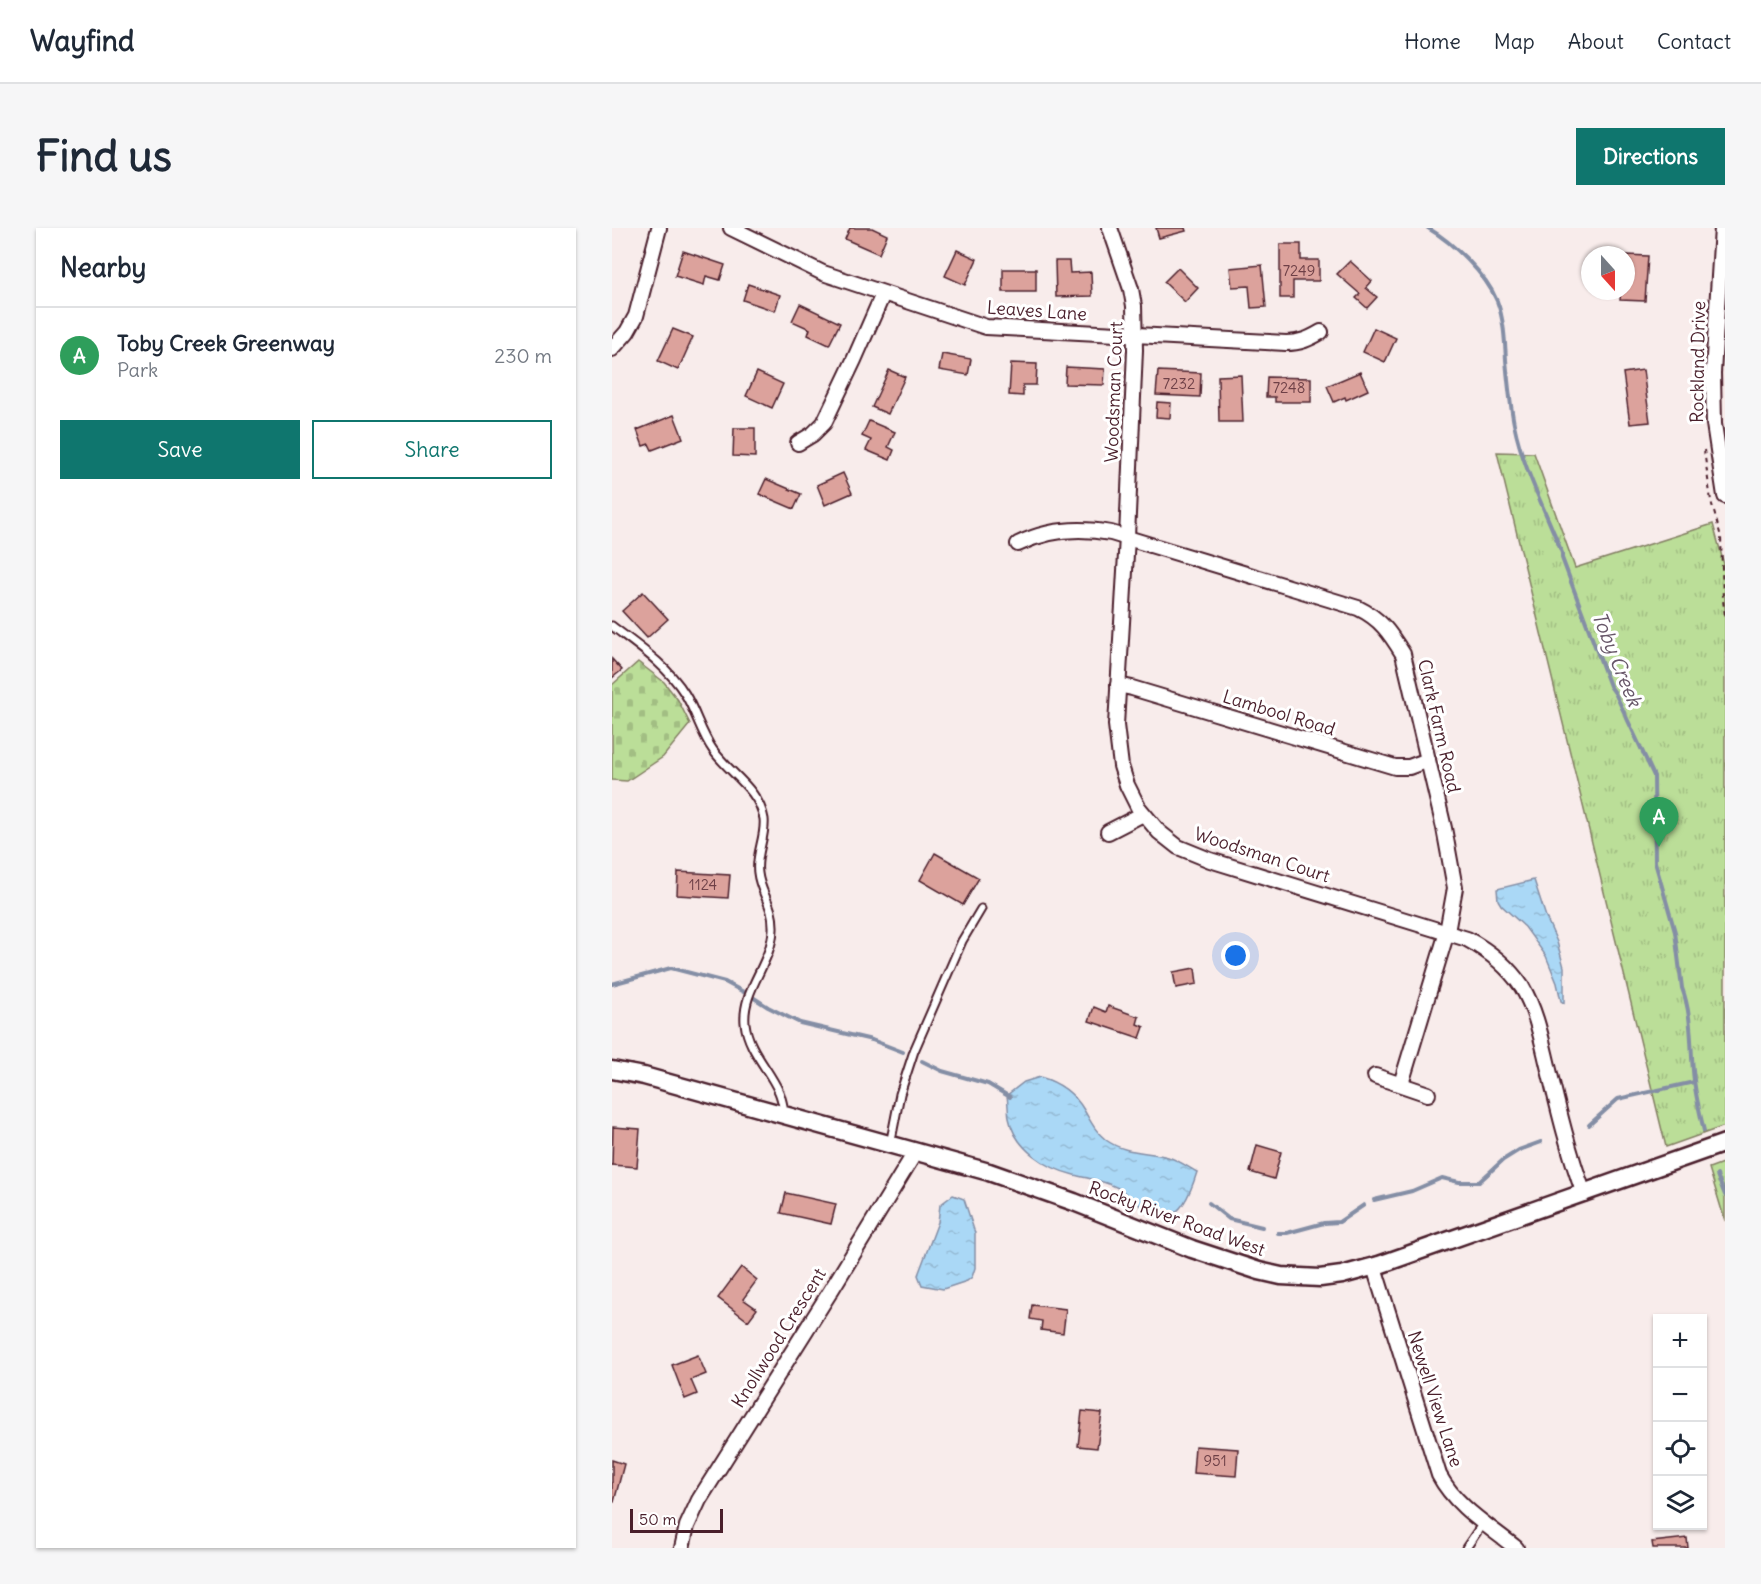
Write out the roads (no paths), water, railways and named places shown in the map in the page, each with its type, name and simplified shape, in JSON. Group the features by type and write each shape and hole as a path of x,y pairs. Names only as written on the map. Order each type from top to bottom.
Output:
{"street":[{"path":"612,349 627,332 636,316 659,228"},
{"name":"Leaves Lane","path":"731,228 805,266 882,294 986,327 1297,343 1321,332"},
{"name":"Woodsman Court","path":"1110,228 1131,289 1134,306 1127,537 1116,725 1121,766 1127,785 1143,814 1159,832 1178,847 1210,861 1447,932 1486,949 1507,968 1522,988 1533,1011 1570,1156 1584,1194"},
{"name":"Rockland Drive","path":"1722,228 1713,373 1714,424 1722,464 1725,496"},
{"path":"798,443 813,434 824,423 855,360 882,294"},
{"name":"Clark Farm Road","path":"1018,544 1048,533 1069,529 1094,530 1127,537 1358,608 1374,616 1389,633 1403,654 1454,874 1454,897 1447,932 1401,1084"},
{"name":"Lambool Road","path":"1118,685 1132,687 1395,767 1409,767 1428,760"},
{"path":"1108,832 1143,814"},
{"name":"Rocky River Road West","path":"612,1070 644,1076 785,1117 916,1151 1036,1188 1192,1249 1254,1270 1281,1276 1306,1278 1342,1275 1374,1267 1725,1143"},
{"path":"1375,1076 1428,1094"},
{"name":"Knollwood Crescent","path":"682,1548 687,1526 699,1500 916,1151"},
{"name":"Newell View Lane","path":"1374,1267 1439,1475 1457,1501 1516,1548"}],"lane":[{"path":"612,626 663,666 674,678 690,703 714,751 751,791 764,818 762,846 757,863 758,875 773,916 773,930 771,944 746,1003 745,1026 759,1059 778,1090 785,1117"},
{"path":"890,1145 900,1094 914,1051 962,941 981,909"},
{"path":"1466,1548 1484,1522"}],"water":[{"path":"1534,880 1564,967 1564,1003 1561,1001 1557,983 1546,956 1525,927 1498,900 1497,889"},
{"path":"1040,1077 1059,1085 1070,1093 1099,1133 1113,1145 1168,1157 1197,1172 1187,1198 1179,1209 1169,1215 1154,1214 1118,1188 1102,1181 1063,1172 1033,1156 1012,1129 1007,1095 1024,1082"},
{"path":"953,1195 964,1199 975,1233 975,1268 972,1277 943,1289 922,1285 918,1275 938,1222 940,1205"}],"waterway":[{"name":"Toby Creek","path":"1428,228 1468,260 1485,280 1497,301 1504,330 1513,416 1523,457 1562,553 1610,686 1654,776 1655,862 1675,932 1682,988 1690,1022 1695,1086 1704,1131"},
{"path":"612,984 671,968 725,982 800,1023 872,1040 903,1052"},
{"path":"922,1061 942,1071 988,1084 1010,1097"},
{"path":"1589,1125 1618,1099 1694,1082"},
{"path":"1374,1200 1412,1191 1442,1178 1459,1182 1479,1182 1503,1160 1519,1150 1541,1142"},
{"name":"Toby Creek","path":"1717,1175 1725,1195"},
{"path":"1209,1203 1229,1219 1262,1227"},
{"path":"1278,1233 1339,1222 1364,1205"}],"place":[{"name":"Toby Creek Greenway","path":"1659,847"}]}
